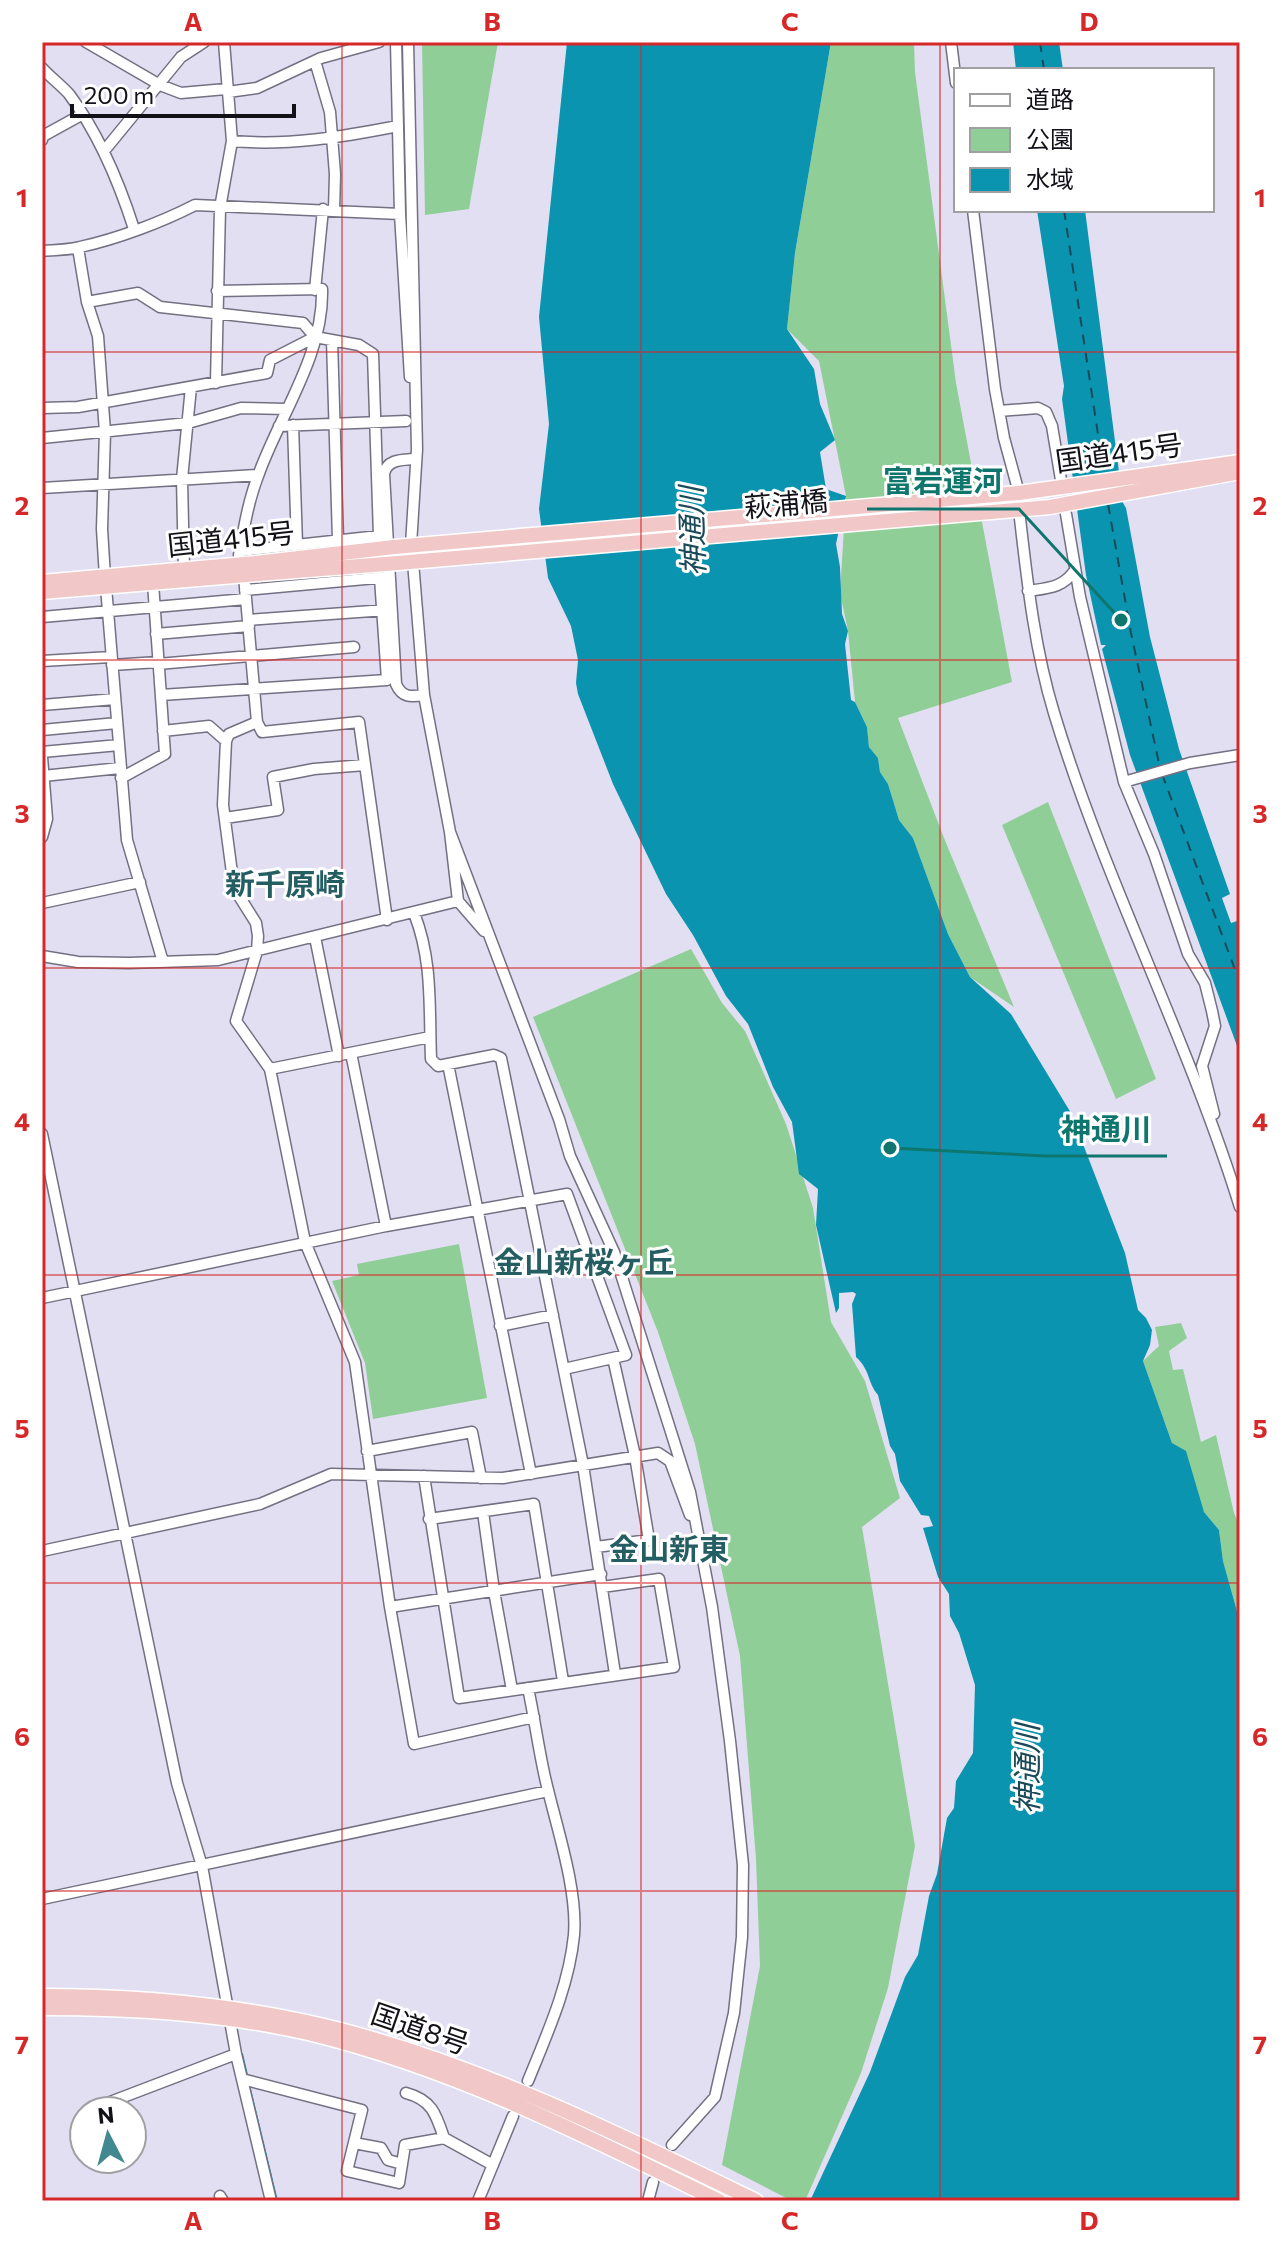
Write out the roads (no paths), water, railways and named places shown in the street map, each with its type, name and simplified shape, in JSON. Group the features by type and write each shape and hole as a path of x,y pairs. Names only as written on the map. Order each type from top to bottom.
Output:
{"highway":[{"name":"国道415号","path":"1124,487 1240,462"},
{"name":"国道415号","path":"1014,511 1067,496 1240,472"},
{"name":"国道415号","path":"1012,493 1067,496"},
{"name":"萩浦橋","path":"418,545 1012,493"},
{"name":"萩浦橋","path":"412,562 1014,511"},
{"name":"国道415号","path":"42,592 184,570 247,574 387,539 418,545"},
{"name":"国道415号","path":"42,582 153,583 412,562"},
{"name":"国道8号","path":"42,1996 108,1996 311,2023 408,2051 582,2118 756,2201"},
{"name":"国道8号","path":"42,2008 229,2014 307,2033 460,2081 575,2131 719,2201"}],"street":[{"path":"86,42 160,85 181,93 257,88 315,61 379,42"},
{"path":"104,151 181,57 204,42"},
{"path":"216,383 220,208 232,141 224,42"},
{"path":"396,42 400,214 411,397 416,405"},
{"path":"408,42 418,545"},
{"path":"951,42 954,68"},
{"path":"315,61 330,112 332,139 328,210 315,290"},
{"path":"42,68 68,94 104,151 134,229"},
{"path":"42,140 43,136 81,115"},
{"path":"232,141 264,144 332,139 398,126"},
{"path":"42,251 78,248 169,219 195,205 400,214"},
{"path":"973,212 1012,493"},
{"path":"78,248 87,302 98,336 105,432 106,582 127,840 163,962"},
{"path":"217,291 322,289 323,312 302,378 258,475 247,510 248,623 257,722 262,732 359,722 387,920"},
{"path":"87,302 138,293 160,307 303,323 315,337"},
{"path":"42,408 78,407 267,373 270,360 315,337 359,345 373,354 375,422 387,539"},
{"path":"332,340 338,540"},
{"path":"184,570 182,479 191,387"},
{"path":"42,438 188,423 241,408 287,409"},
{"path":"999,411 1038,408 1046,412 1052,426 1067,496 1075,570 1124,782 1154,854 1188,954 1205,983 1212,1011 1215,1026 1202,1066 1214,1113 1210,1118"},
{"path":"279,426 406,421"},
{"path":"293,425 297,545"},
{"path":"415,459 385,467 385,577 396,684 400,693 407,696 424,695"},
{"path":"42,488 258,475"},
{"path":"1014,511 1054,714 1138,944 1210,1118 1240,1207"},
{"path":"42,617 154,608 247,574 297,545 387,539"},
{"path":"412,562 424,695 450,832 458,901 486,932"},
{"path":"1028,591 1056,587 1075,570"},
{"path":"247,574 385,577"},
{"path":"43,780 121,773 165,754 153,583"},
{"path":"156,634 387,610"},
{"path":"161,695 387,680 387,610"},
{"path":"42,661 158,663 354,647"},
{"path":"42,705 115,699"},
{"path":"257,722 229,734 226,741 223,805 234,888 256,923 257,951 236,1021 270,1069 305,1242 355,1362 390,1607 414,1744 534,1717"},
{"path":"42,730 117,723"},
{"path":"163,731 209,726 226,741"},
{"path":"42,837 47,819 42,754 119,745"},
{"path":"1124,782 1190,763 1240,755"},
{"path":"225,818 278,810 273,777 314,769 365,765"},
{"path":"450,832 559,1119 570,1156 614,1252 697,1522 730,1741 743,1865 742,1937 734,2013 715,2097 672,2145"},
{"path":"42,903 140,882"},
{"path":"42,956 78,962 218,960 458,901"},
{"path":"414,913 424,939 430,976 431,1059 438,1066 494,1055 501,1058 583,1465 615,1674"},
{"path":"315,937 339,1056"},
{"path":"270,1069 430,1037"},
{"path":"351,1053 386,1226"},
{"path":"448,1064 531,1474"},
{"path":"42,1134 177,1783 202,1866 236,2054 271,2201"},
{"path":"42,1298 305,1242 567,1194 626,1355 564,1369"},
{"path":"500,1326 553,1315"},
{"path":"596,1547 649,1540 635,1456 613,1358"},
{"path":"367,1451 472,1432 481,1478"},
{"path":"42,1551 260,1504 331,1474 481,1478 531,1474 658,1453 670,1461 690,1516 697,1522"},
{"path":"424,1476 459,1698 674,1667 659,1579 602,1587"},
{"path":"429,1519 534,1504 563,1681"},
{"path":"483,1512 512,1690"},
{"path":"390,1607 601,1574"},
{"path":"528,1688 571,1892 574,1933 569,1966 553,2019 528,2081"},
{"path":"42,1899 548,1791"},
{"path":"128,2095 236,2054"},
{"path":"242,2079 362,2110 347,2171 399,2183 405,2145 444,2138 493,2165"},
{"path":"406,2093 428,2102 435,2110 444,2138"},
{"path":"478,2201 513,2116"},
{"path":"354,2143 381,2148 388,2160 402,2164"},
{"path":"648,2201 653,2182"}],"water":[{"path":"567,42 831,42 795,253 787,329 814,369 820,404 835,440 820,452 826,489 846,496 836,544 842,614 848,631 845,644 851,700 855,702 867,727 869,747 878,758 880,772 888,784 899,820 913,838 948,934 970,977 1011,1014 1071,1113 1125,1253 1138,1310 1152,1330 1143,1361 1172,1443 1186,1451 1204,1512 1219,1530 1223,1561 1240,1622 1240,2201 810,2201 870,2072 905,1977 918,1955 947,1818 954,1808 956,1781 973,1753 975,1685 959,1633 950,1616 949,1594 938,1577 923,1528 933,1526 929,1516 921,1515 900,1481 878,1395 856,1357 852,1304 856,1294 839,1293 836,1313 816,1225 818,1189 799,1174 792,1122 773,1087 748,1024 726,996 693,935 666,894 613,784 578,694 578,660 571,626 548,578 539,509 549,424 539,317"},
{"path":"1013,42 1059,42 1063,68 1016,68"},
{"path":"1037,212 1085,212 1123,503 1150,637 1179,749 1230,894 1222,898 1231,923 1240,920 1240,1054 1130,755 1102,649 1106,645 1101,645 1086,575 1062,399 1064,386"}],"waterway":[{"path":"242,2054 247,2075"},
{"path":"249,2085 277,2201"}],"place":[{"name":"富岩運河","path":"1121,620"},
{"name":"神通川","path":"890,1148"}],"district":[{"name":"新千原崎","path":"285,885"},
{"name":"金山新桜ヶ丘","path":"584,1263"},
{"name":"金山新東","path":"669,1550"}]}
